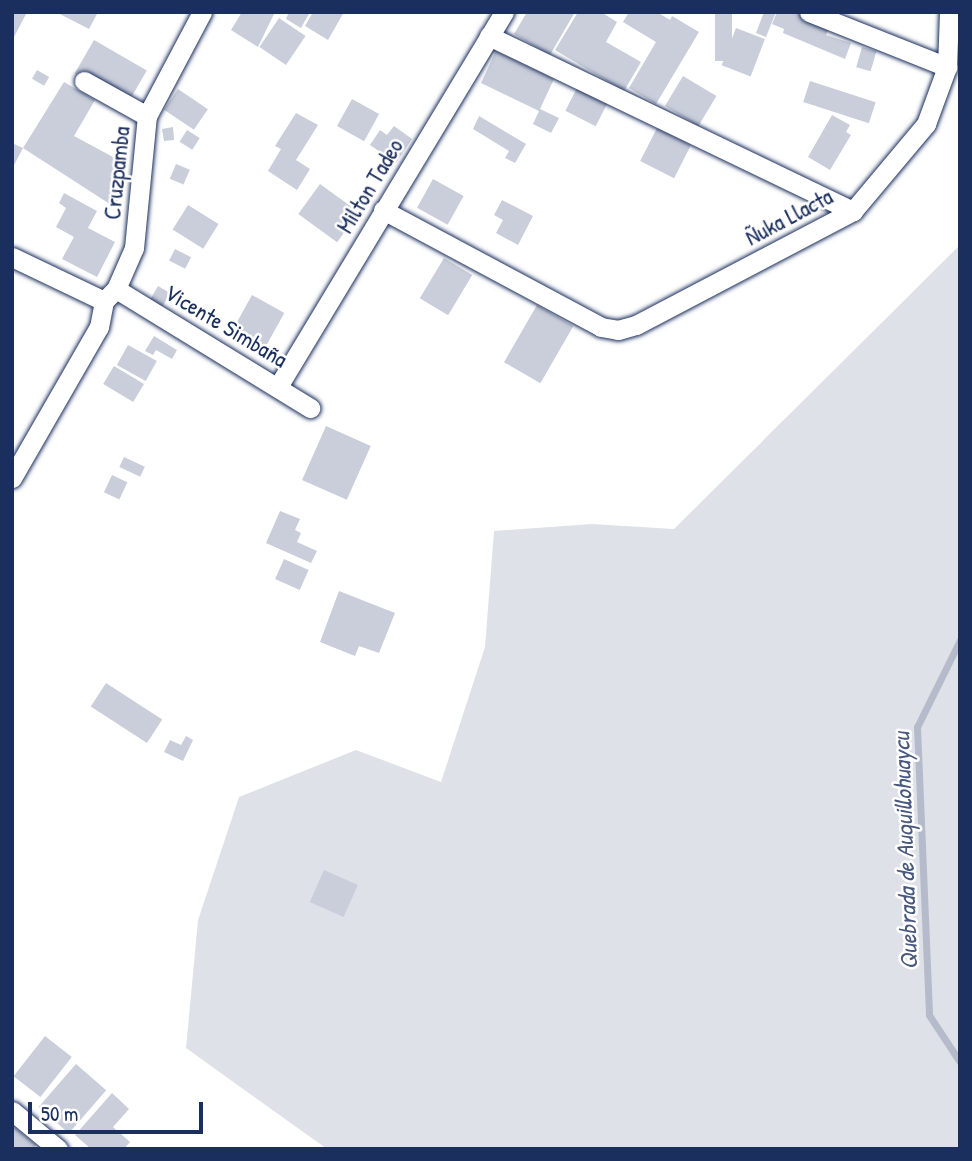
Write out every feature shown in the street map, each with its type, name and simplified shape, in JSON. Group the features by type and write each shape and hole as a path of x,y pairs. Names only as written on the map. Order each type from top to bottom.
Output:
{"street":[{"name":"Cruzpamba","path":"12,478 99,327 110,295 134,248 148,116 202,12"},
{"name":"Milton Tadeo","path":"279,385 504,12"},
{"path":"809,12 947,67"},
{"name":"Ñuka Llacta","path":"383,210 601,327 618,330 636,325 853,211 926,124 947,67 949,12"},
{"path":"489,36 853,211"},
{"path":"84,81 148,116"},
{"name":"Vicente Simbaña","path":"12,257 110,295 279,385 310,408"},
{"path":"12,1111 58,1149"}],"shaded area":[{"path":"960,245 960,1149 327,1149 186,1048 198,920 239,797 356,750 441,782 485,647 494,531 592,524 674,529"}],"building":[{"path":"12,12 27,12 12,41"},
{"path":"56,12 98,12 89,29"},
{"path":"242,12 274,14 258,47 231,30"},
{"path":"289,12 310,12 301,28 286,19"},
{"path":"313,12 344,12 328,40 305,26"},
{"path":"527,12 575,12 550,55 514,34"},
{"path":"578,12 601,12 617,22 606,42 641,62 624,91 555,50"},
{"path":"629,12 657,12 670,20 672,16 699,32 656,104 629,88 656,42 623,22"},
{"path":"715,12 732,12 732,61 715,61"},
{"path":"764,12 776,12 766,37 756,33"},
{"path":"777,12 793,12 830,26 826,35 851,43 845,59 783,33 784,29 772,24"},
{"path":"279,18 306,36 286,65 259,47"},
{"path":"736,28 765,39 751,76 722,65"},
{"path":"94,40 147,70 127,104 74,74"},
{"path":"862,47 876,51 871,71 856,67"},
{"path":"496,51 554,79 540,109 559,118 551,133 533,124 539,111 481,83"},
{"path":"37,70 49,77 44,86 32,79"},
{"path":"683,76 716,96 698,126 665,106"},
{"path":"810,81 876,102 869,123 803,102"},
{"path":"64,82 95,100 74,136 126,164 116,208 23,148"},
{"path":"579,84 609,99 596,126 565,111"},
{"path":"178,89 208,109 194,130 164,110"},
{"path":"352,99 379,114 364,141 337,126"},
{"path":"296,113 318,125 296,160 310,169 297,190 268,171 281,149 275,146"},
{"path":"832,115 850,125 846,132 851,135 830,170 808,157"},
{"path":"479,116 526,144 515,163 505,158 509,151 473,129"},
{"path":"394,126 412,139 396,163 370,145 380,130 387,135"},
{"path":"173,127 174,140 164,141 162,129"},
{"path":"657,128 691,145 674,178 640,161"},
{"path":"187,130 200,138 192,150 180,142"},
{"path":"12,143 23,148 12,169"},
{"path":"176,164 190,170 184,185 170,179"},
{"path":"433,179 464,196 448,225 417,208"},
{"path":"320,184 359,212 337,242 298,214"},
{"path":"64,193 97,211 88,228 115,242 97,277 62,259 74,237 56,227 66,208 59,203"},
{"path":"502,200 533,216 518,245 496,233 503,220 494,215"},
{"path":"188,205 219,224 203,249 173,230"},
{"path":"175,249 191,257 185,269 169,261"},
{"path":"444,258 472,275 448,315 420,298"},
{"path":"158,286 170,293 162,308 150,301"},
{"path":"252,295 284,313 264,351 231,333"},
{"path":"537,305 573,326 540,383 504,362"},
{"path":"154,336 177,350 172,359 156,350 153,355 145,351"},
{"path":"128,345 157,361 146,381 117,365"},
{"path":"114,366 144,384 133,402 103,384"},
{"path":"326,426 371,446 347,500 302,480"},
{"path":"124,457 145,467 140,477 119,467"},
{"path":"112,475 127,482 119,499 104,492"},
{"path":"280,511 300,519 295,530 301,533 297,542 317,551 311,563 266,543"},
{"path":"284,559 309,570 300,590 275,579"},
{"path":"339,591 395,613 379,653 359,646 355,656 320,642"},
{"path":"106,683 162,719 147,743 91,706"},
{"path":"186,736 193,740 183,761 164,752 170,740 181,745"},
{"path":"324,870 358,885 344,917 310,902"},
{"path":"45,1036 72,1057 40,1097 14,1076"},
{"path":"76,1064 106,1090 69,1133 39,1107"},
{"path":"112,1093 129,1109 113,1127 130,1142 124,1149 91,1149 75,1135"},
{"path":"12,1125 36,1145 33,1149 12,1149"}],"waterway":[{"name":"Quebrada de Auquillohuaycu","path":"960,640 917,727 929,1015 960,1062"}]}
